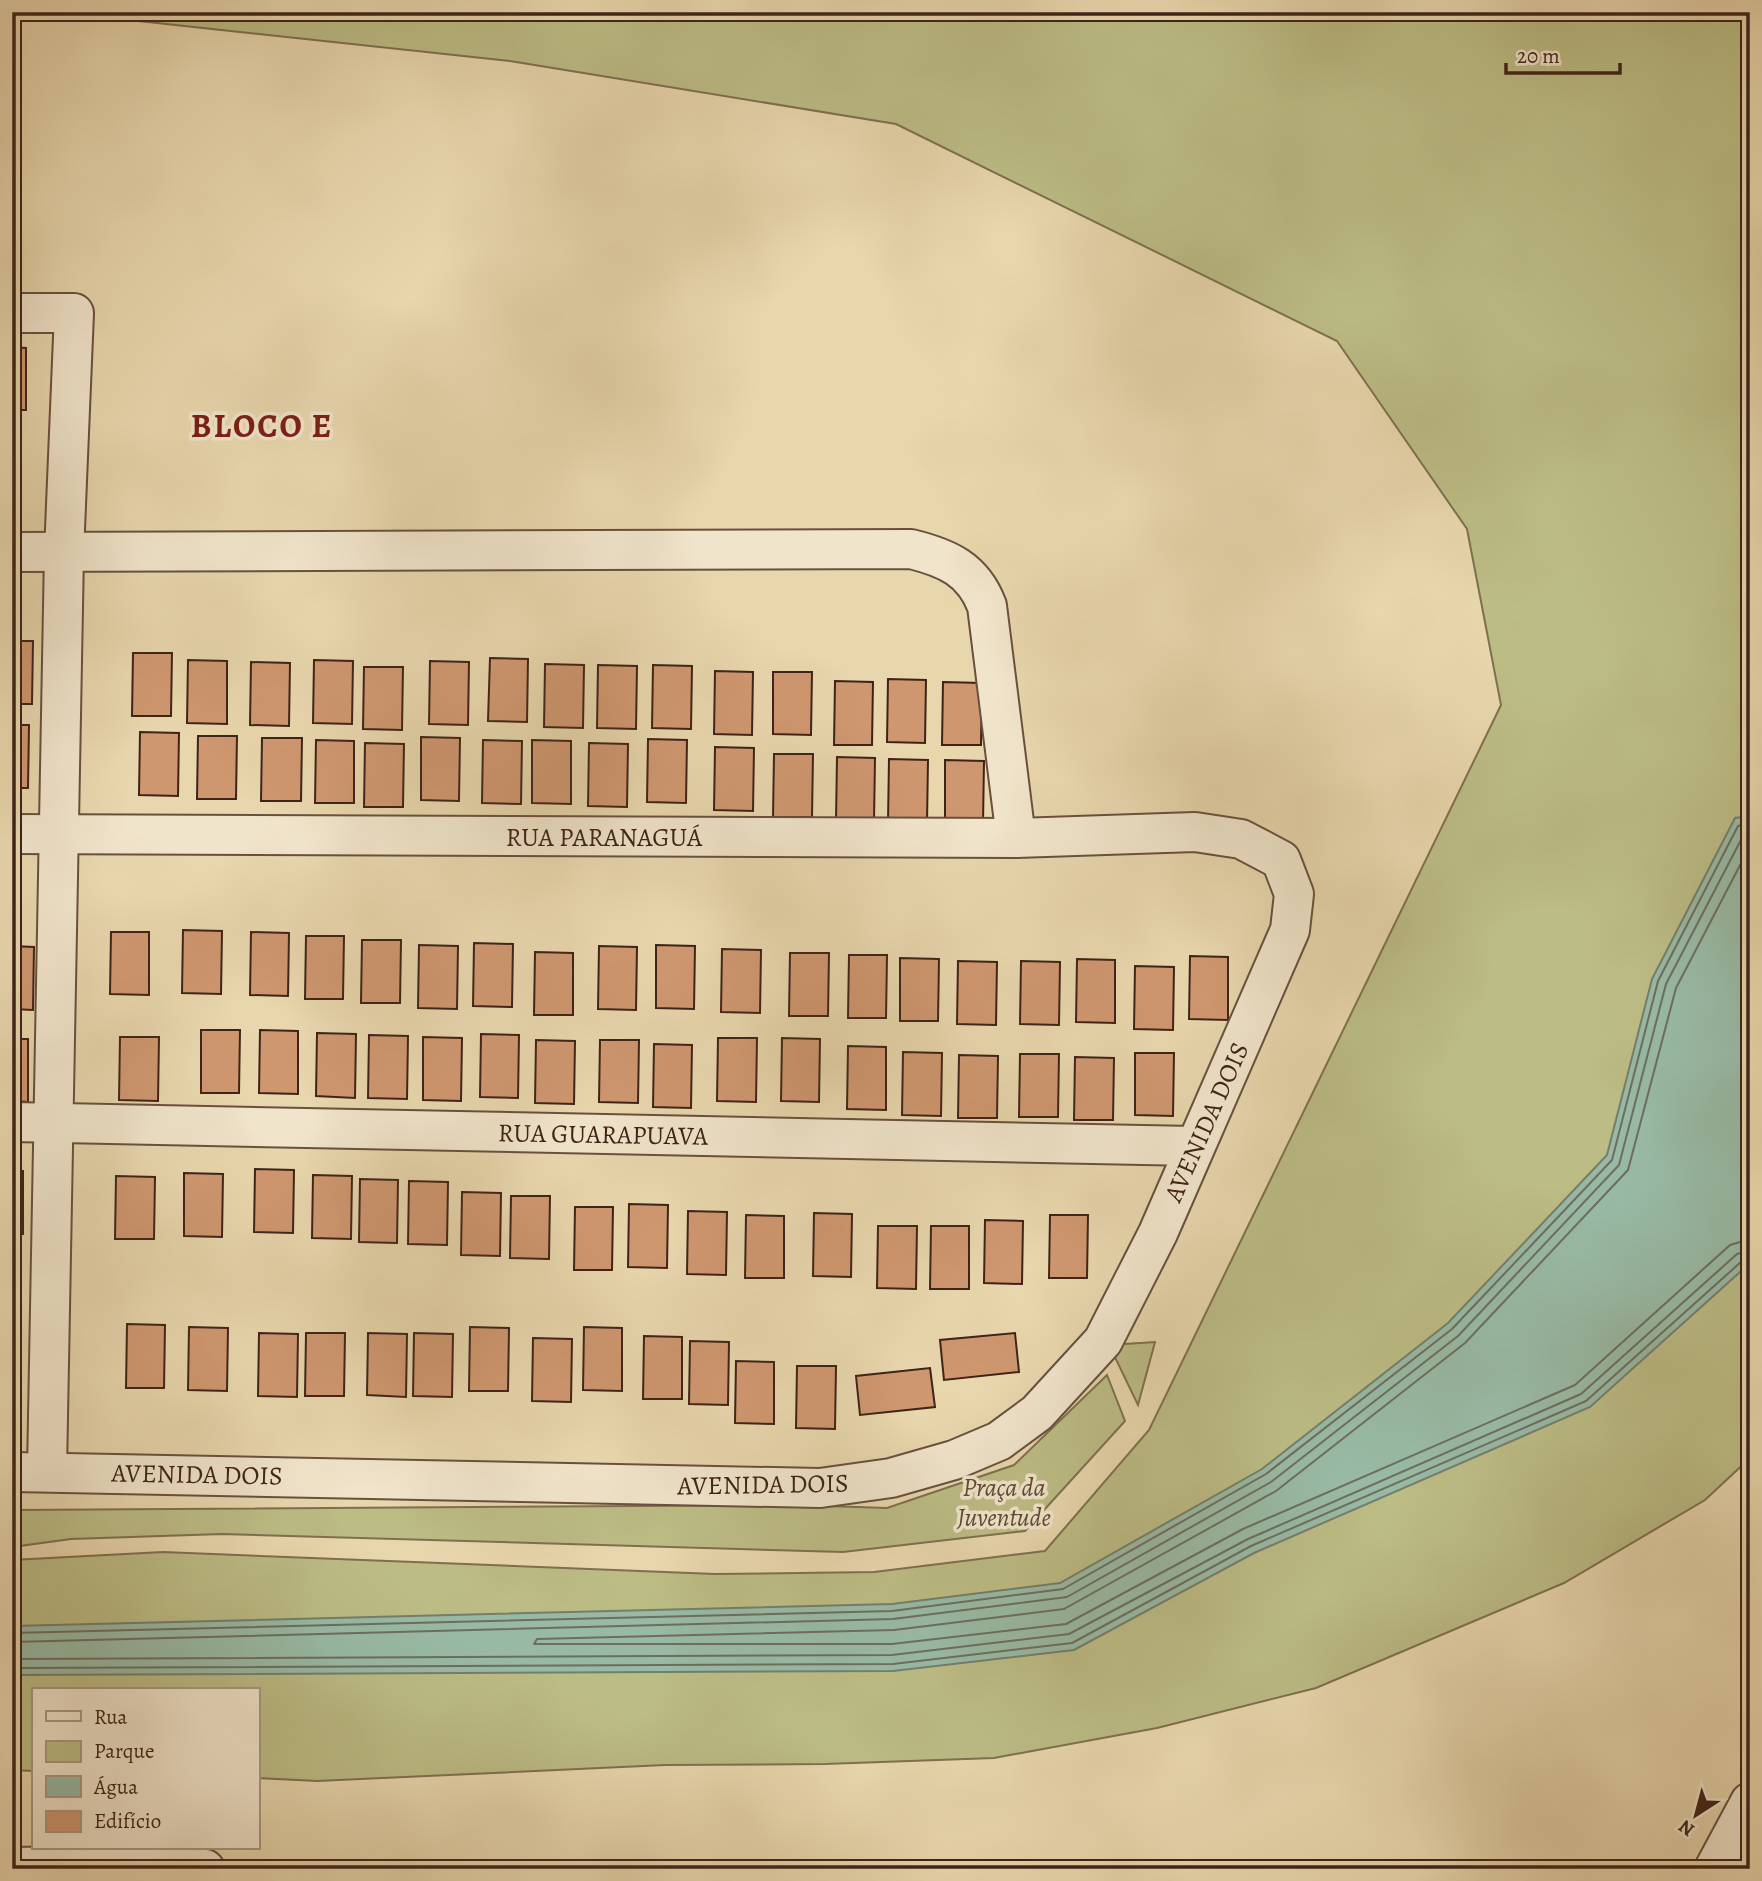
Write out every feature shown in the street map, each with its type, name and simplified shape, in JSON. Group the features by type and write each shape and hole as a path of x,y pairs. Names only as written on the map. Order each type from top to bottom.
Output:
{"street":[{"path":"12,313 74,313 64,553 56,1123 30,1472"},
{"path":"12,552 911,549 937,555 960,566 972,578 987,606 1016,838"},
{"name":"RUA PARANAGUÁ","path":"12,834 1016,838 1195,832"},
{"name":"AVENIDA DOIS","path":"30,1472 820,1488 904,1475 954,1460 999,1441 1037,1413 1103,1340 1158,1233 1290,930 1294,894 1281,860 1241,839 1195,832"},
{"name":"RUA GUARAPUAVA","path":"12,1122 1194,1146"},
{"path":"1714,1869 1750,1802"},
{"path":"12,1867 205,1869"}],"green space":[{"path":"55,12 1750,12 1750,1458 1705,1500 1564,1583 1316,1688 1157,1728 994,1758 825,1764 665,1765 317,1781 259,1778 259,1688 32,1688 32,1771 12,1770 12,1560 163,1552 715,1574 874,1572 1045,1551 1149,1430 1501,705 1467,529 1337,341 896,124 510,61"},
{"path":"1155,1342 1138,1405 1109,1345"},
{"name":"Praça da Juventude","path":"1107,1375 1125,1421 1025,1531 843,1552 222,1534 71,1539 12,1547 12,1510 796,1505 887,1508 1014,1465"}],"water":[{"path":"1750,816 1750,1263 1590,1407 1254,1553 1074,1650 893,1671 12,1675 12,1626 892,1604 1060,1583 1262,1469 1448,1323 1607,1155 1652,979 1735,818"}],"building":[{"path":"12,347 26,348 26,410 12,410"},
{"path":"12,444 21,444 21,507 12,507"},
{"path":"12,641 33,641 32,704 12,704"},
{"path":"133,653 172,653 171,716 132,716"},
{"path":"490,658 528,659 527,722 488,721"},
{"path":"188,660 227,661 227,724 187,723"},
{"path":"314,660 353,661 352,724 313,723"},
{"path":"430,661 469,662 468,725 429,724"},
{"path":"251,662 290,663 289,726 250,725"},
{"path":"545,664 584,665 583,728 544,727"},
{"path":"598,665 637,666 636,729 597,728"},
{"path":"653,665 692,666 691,729 652,728"},
{"path":"364,667 403,667 402,730 363,729"},
{"path":"715,671 753,672 752,735 714,734"},
{"path":"773,672 812,672 811,735 773,734"},
{"path":"888,679 926,680 925,743 887,742"},
{"path":"835,681 873,682 872,745 834,745"},
{"path":"943,682 982,683 981,745 942,745"},
{"path":"12,725 29,725 28,788 12,788"},
{"path":"140,732 179,733 178,796 139,795"},
{"path":"198,736 237,736 236,799 197,799"},
{"path":"421,737 460,738 459,801 421,800"},
{"path":"262,738 302,738 301,801 261,801"},
{"path":"648,739 687,740 686,803 647,802"},
{"path":"316,740 354,741 354,803 315,803"},
{"path":"483,740 522,741 521,804 482,803"},
{"path":"532,740 571,741 571,804 532,803"},
{"path":"365,743 404,744 403,807 364,807"},
{"path":"589,743 628,744 627,807 588,806"},
{"path":"715,747 754,748 753,811 714,810"},
{"path":"774,754 813,754 812,817 773,817"},
{"path":"837,757 875,758 874,821 836,820"},
{"path":"889,759 928,760 927,823 888,822"},
{"path":"945,760 984,761 983,824 945,823"},
{"path":"183,930 222,931 221,994 182,993"},
{"path":"111,932 149,932 149,995 110,994"},
{"path":"251,932 289,933 288,996 250,995"},
{"path":"306,936 344,936 343,999 305,999"},
{"path":"362,940 401,940 400,1003 361,1003"},
{"path":"474,943 513,944 512,1007 473,1006"},
{"path":"419,945 458,946 457,1009 418,1008"},
{"path":"656,945 695,946 694,1009 656,1008"},
{"path":"12,946 34,947 33,1010 12,1009"},
{"path":"599,946 637,947 636,1010 598,1009"},
{"path":"722,949 761,950 760,1013 721,1012"},
{"path":"535,952 573,953 573,1015 534,1015"},
{"path":"790,953 829,953 828,1016 789,1016"},
{"path":"849,955 887,955 886,1018 848,1018"},
{"path":"1190,956 1228,957 1228,1020 1189,1019"},
{"path":"900,958 939,959 938,1021 900,1021"},
{"path":"1077,959 1115,960 1115,1023 1076,1022"},
{"path":"958,961 997,962 996,1025 957,1024"},
{"path":"1021,961 1060,962 1059,1025 1020,1024"},
{"path":"1135,966 1174,967 1173,1030 1134,1029"},
{"path":"201,1030 240,1030 239,1093 201,1093"},
{"path":"260,1030 298,1031 298,1094 259,1093"},
{"path":"317,1033 356,1034 355,1098 316,1096"},
{"path":"481,1034 519,1035 518,1098 480,1097"},
{"path":"369,1035 408,1036 407,1099 368,1098"},
{"path":"120,1037 159,1037 158,1101 119,1100"},
{"path":"423,1037 462,1038 461,1101 423,1100"},
{"path":"718,1038 757,1038 756,1102 717,1101"},
{"path":"782,1038 820,1039 819,1102 781,1101"},
{"path":"12,1039 28,1039 28,1102 12,1101"},
{"path":"536,1040 575,1041 574,1104 535,1103"},
{"path":"600,1040 639,1040 638,1103 599,1102"},
{"path":"654,1044 692,1045 691,1108 653,1107"},
{"path":"848,1046 886,1047 886,1110 847,1109"},
{"path":"903,1052 942,1053 941,1116 902,1115"},
{"path":"1135,1053 1174,1053 1173,1116 1135,1115"},
{"path":"1020,1054 1059,1054 1058,1117 1019,1117"},
{"path":"959,1055 998,1056 997,1118 958,1118"},
{"path":"1075,1057 1114,1058 1113,1120 1074,1120"},
{"path":"255,1169 294,1170 293,1233 254,1232"},
{"path":"12,1171 23,1171 23,1234 12,1234"},
{"path":"184,1173 223,1174 222,1237 184,1236"},
{"path":"313,1175 352,1176 351,1239 312,1238"},
{"path":"116,1176 155,1177 154,1239 115,1239"},
{"path":"360,1179 398,1180 397,1243 359,1242"},
{"path":"409,1181 448,1182 447,1245 408,1244"},
{"path":"462,1192 501,1193 500,1256 461,1255"},
{"path":"511,1196 550,1196 549,1259 510,1258"},
{"path":"629,1204 668,1205 667,1268 628,1267"},
{"path":"575,1207 613,1207 612,1270 574,1270"},
{"path":"688,1211 727,1212 726,1275 687,1274"},
{"path":"814,1213 852,1214 851,1277 813,1276"},
{"path":"746,1215 784,1216 784,1278 745,1278"},
{"path":"1050,1215 1088,1215 1087,1278 1049,1278"},
{"path":"985,1220 1023,1221 1022,1284 984,1283"},
{"path":"878,1226 917,1226 916,1289 877,1288"},
{"path":"931,1226 969,1226 969,1289 930,1289"},
{"path":"127,1324 165,1325 164,1388 126,1388"},
{"path":"189,1327 228,1328 227,1391 188,1390"},
{"path":"470,1327 509,1328 508,1391 469,1391"},
{"path":"584,1327 622,1328 622,1391 583,1390"},
{"path":"259,1333 298,1334 297,1397 258,1396"},
{"path":"306,1333 345,1333 344,1396 305,1396"},
{"path":"368,1333 407,1334 406,1397 367,1395"},
{"path":"414,1333 453,1334 452,1397 413,1396"},
{"path":"1015,1333 1019,1372 944,1380 940,1340"},
{"path":"644,1336 682,1337 682,1399 643,1399"},
{"path":"533,1338 572,1339 571,1402 532,1401"},
{"path":"690,1341 729,1342 728,1405 689,1404"},
{"path":"736,1361 774,1362 774,1424 735,1423"},
{"path":"797,1366 836,1366 835,1429 796,1428"},
{"path":"930,1368 935,1407 860,1415 856,1376"}],"district":[{"name":"BLOCO E","path":"262,425"}]}
